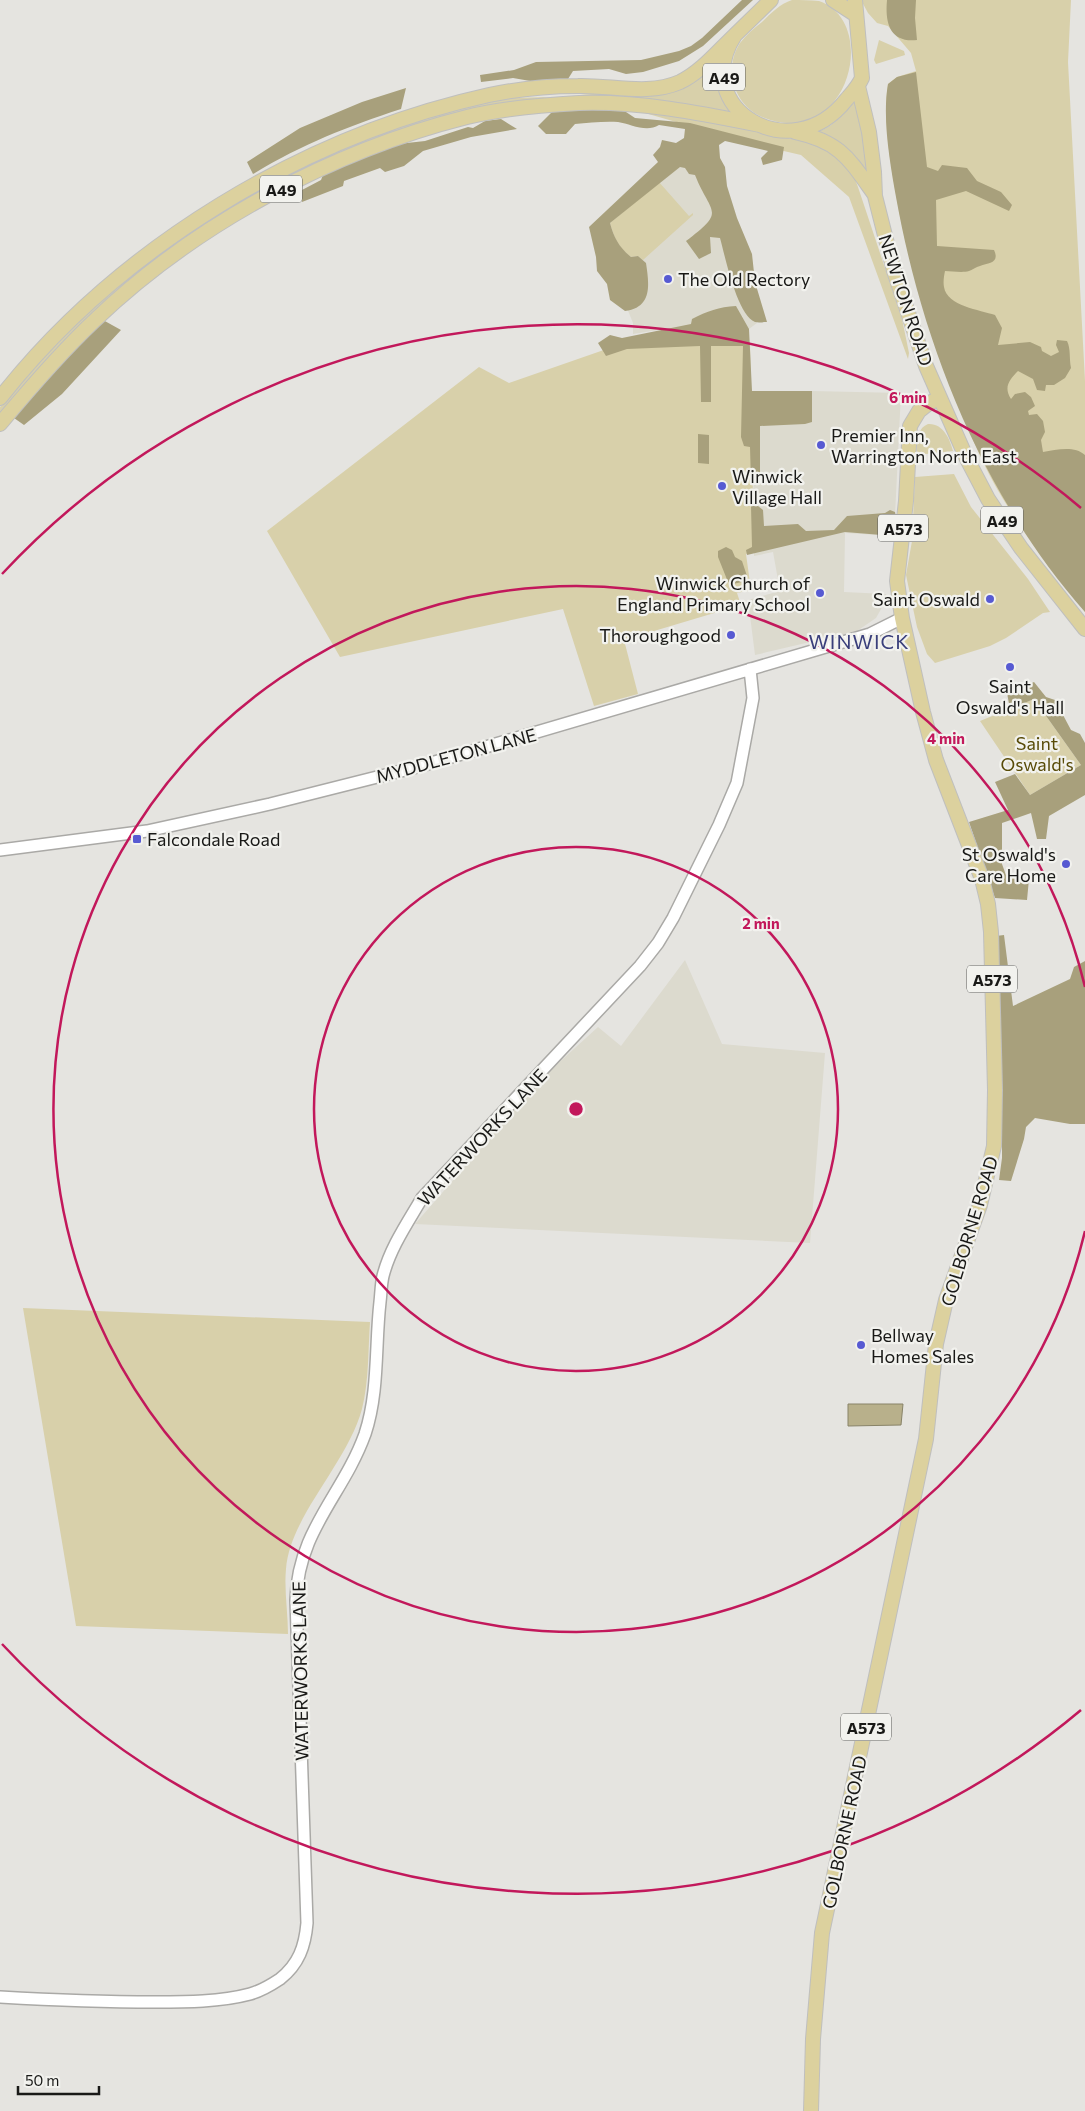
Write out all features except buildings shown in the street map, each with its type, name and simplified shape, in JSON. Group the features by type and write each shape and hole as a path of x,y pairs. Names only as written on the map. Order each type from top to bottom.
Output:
{"main road":[{"name":"A49","path":"0,398 19,373 78,311 174,234 256,183 333,145 426,111 491,95 534,89 580,86 650,89 673,84 693,74 771,0"},
{"path":"833,0 856,15"},
{"name":"A49","path":"0,424 45,370 95,320 149,274 208,232 269,195 342,160 400,137 468,116 526,107 580,103 635,104 682,110 791,132 806,129 826,120 842,106 862,78 855,0"},
{"name":"A49","path":"735,35 725,56 725,85 730,98 740,111 760,125"},
{"name":"NEWTON ROAD","path":"858,86 870,142 875,196 907,311 940,398 988,499 1021,548 1085,629"},
{"name":"NEWTON ROAD","path":"791,132 816,138 840,150 854,164 875,196"},
{"name":"GOLBORNE ROAD","path":"811,2111 822,1933 924,1449 936,1344 946,1300 980,1205 994,1146 995,1090 991,932 988,904 982,879 936,760 902,618 897,581 906,501 909,432 912,421 919,411 929,403 940,398"}],"street":[{"name":"MYDDLETON LANE","path":"0,850 138,832 270,804 473,752 870,634 902,618"},
{"name":"WATERWORKS LANE","path":"0,1997 131,2002 174,2002 231,1998 262,1990 280,1978 296,1962 304,1946 308,1923 296,1600 297,1577 302,1555 312,1530 351,1463 368,1423 376,1377 378,1315 383,1276 398,1238 422,1198 640,966 673,918 737,783 753,698 750,669"}],"shaded area":[{"path":"742,0 753,0 703,46 679,61 643,72 626,74 609,69 573,71 568,79 536,82 513,78 481,82 480,75 514,70 536,62 641,60 679,51 691,46 702,38"},
{"path":"887,0 916,0 917,40 900,38 891,29 887,16"},
{"path":"916,72 927,167 938,171 942,165 967,168 977,181 1001,192 1012,205 1009,211 966,191 936,200 937,246 994,250 996,258 993,262 969,271 945,271 944,285 946,293 958,303 995,315 1002,328 998,345 1030,342 1041,347 1042,351 1051,356 1059,352 1056,345 1057,340 1067,341 1068,344 1071,368 1065,378 1054,385 1046,385 1045,391 1037,390 1033,379 1018,371 1010,380 1008,391 1011,399 1015,394 1025,392 1031,397 1035,406 1028,411 1029,415 1037,414 1043,421 1045,432 1041,440 1043,452 1070,449 1085,455 1085,612 1049,567 1016,519 987,469 962,417 941,364 923,309 896,197 891,170 886,111 888,84 897,77"},
{"path":"406,88 401,109 325,137 253,174 247,162 300,128 362,102"},
{"path":"577,108 623,110 635,118 690,123 784,147 782,160 763,165 761,158 768,151 725,141 719,145 720,158 725,167 727,186 737,218 752,254 755,282 767,322 755,322 743,308 737,297 720,238 710,237 711,253 699,259 686,241 707,223 712,211 695,175 689,174 685,168 680,167 610,223 615,238 623,250 631,257 638,256 646,263 648,286 645,300 634,309 625,311 610,300 607,284 597,271 596,257 589,227 658,162 653,155 660,147 662,140 676,143 684,138 685,129 659,125 644,128 618,122 602,122 575,124 566,134 546,134 538,126 554,110"},
{"path":"501,119 517,129 471,137 423,151 404,166 385,172 380,168 344,181 343,186 302,202 302,190 321,180 323,175 398,144 425,141 468,127 473,128 485,121"},
{"path":"702,130 757,323 749,329 664,329 633,334 633,323 593,224"},
{"path":"736,306 749,329 752,391 812,391 812,422 760,426 760,484 751,483 750,447 744,446 741,437 743,346 711,346 711,402 701,402 700,346 627,349 606,356 598,343 610,335 622,338 691,324 692,319 708,312 724,307"},
{"path":"103,320 121,330 62,394 24,425 14,418 60,363"},
{"path":"812,391 901,393 894,536 845,533 844,592 886,594 885,602 876,618 857,631 755,655 748,600 780,591 773,552 754,556 753,422 811,420"},
{"path":"698,434 709,435 709,464 698,463"},
{"path":"751,506 758,506 763,510 764,526 798,524 806,531 834,530 847,516 885,513 890,510 895,512 896,517 894,536 845,532 747,555 746,550 752,547"},
{"path":"726,547 732,550 735,557 742,561 747,576 742,582 733,584 728,582 718,557 718,551"},
{"path":"1034,682 1046,697 1055,700 1071,730 1080,734 1085,743 1085,795 1049,816 1046,839 1037,839 1031,813 1002,823 1002,864 1007,878 1029,879 1027,900 995,898 969,822 1008,810 995,782 1015,774 1030,795 1081,765 1034,699 1010,709 1007,693"},
{"path":"1004,935 1013,1006 1070,979 1074,967 1085,961 1085,1124 1070,1124 1035,1118 1026,1127 1011,1181 999,1180 1002,1158 1002,1098 996,936"},
{"path":"685,960 722,1044 825,1053 810,1243 415,1224 542,1078 598,1027 621,1046"},
{"path":"848,1404 903,1404 901,1425 848,1426"}],"green space":[{"path":"792,0 819,1 838,13 848,33 851,56 846,80 834,102 816,117 792,123 762,117 744,104 734,85 732,64 742,40 776,9"},
{"path":"861,0 1071,0 1068,62 1085,381 1085,612 1012,514 996,487 973,440 948,378 922,303 908,252 890,157 886,112 888,84 897,77 916,71 911,53 888,26 877,23 868,13"},
{"path":"879,40 904,51 905,55 876,64 874,60"},
{"path":"716,61 720,88 731,113 654,100 580,94 604,92 651,95"},
{"path":"551,97 499,104 277,184 65,341 18,391 0,415 0,407 38,362 95,305 171,243 248,194 342,147 457,108 508,98"},
{"path":"857,97 869,174 867,175 847,149 818,132 840,118"},
{"path":"638,111 728,125 811,143 835,154 853,174 858,187 902,319 909,353 908,359 849,197 801,155 749,143"},
{"path":"659,182 689,216 693,213 693,215 643,260 638,256 631,257 618,242 610,223"},
{"path":"750,342 754,551 746,554 751,590 737,593 741,605 624,640 638,694 594,706 563,609 340,657 267,531 479,367 509,383 621,344"},
{"path":"928,424 933,424 942,429 948,437 953,451 917,455 919,433"},
{"path":"954,474 971,507 1028,579 1050,612 1043,613 1006,638 990,646 935,663 927,654 917,627 906,575 912,541 915,477"},
{"name":"Saint Oswald's","path":"1034,699 1081,765 1030,795 980,721"},
{"path":"23,1308 370,1322 367,1377 362,1409 355,1429 297,1529 290,1549 286,1569 288,1634 76,1626"}],"place":[{"name":"The Old Rectory","path":"668,279"},
{"name":"Premier Inn, Warrington North East","path":"821,445"},
{"name":"Winwick Village Hall","path":"722,486"},
{"name":"Winwick Church of England Primary School","path":"820,593"},
{"name":"Saint Oswald","path":"990,599"},
{"name":"Thoroughgood","path":"731,635"},
{"name":"Saint Oswald's Hall","path":"1010,667"},
{"name":"Falcondale Road","path":"137,839"},
{"name":"St Oswald's Care Home","path":"1066,864"},
{"name":"Bellway Homes Sales","path":"861,1345"}],"district":[{"name":"WINWICK","path":"859,641"}]}
